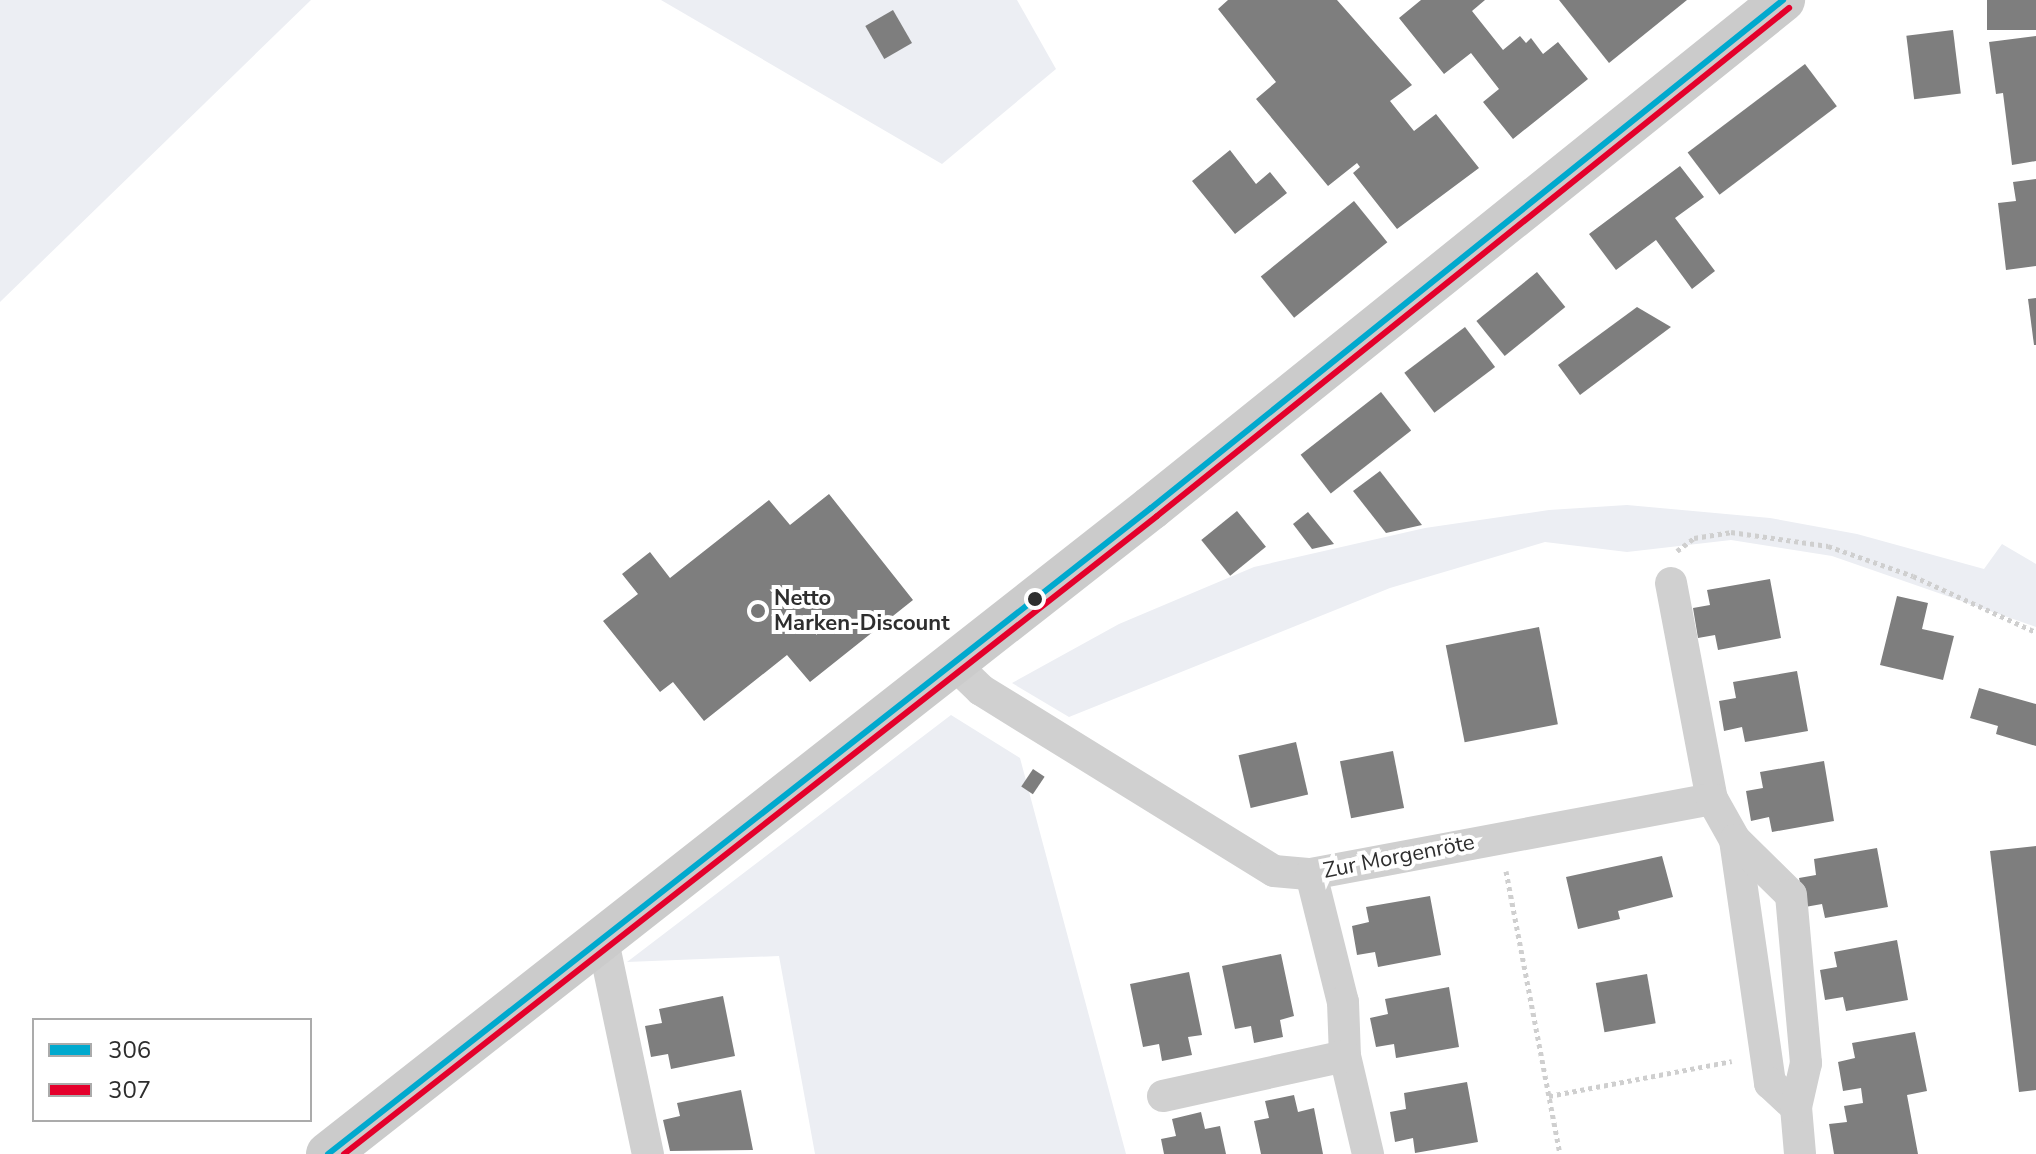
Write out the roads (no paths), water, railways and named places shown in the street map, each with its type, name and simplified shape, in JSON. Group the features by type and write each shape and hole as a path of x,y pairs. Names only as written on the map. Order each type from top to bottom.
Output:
{"main road":[{"path":"328,1154 603,941 1783,0"}],"street":[{"path":"1671,583 1712,799 1735,840 1791,895 1806,1063 1796,1107 1800,1154"},
{"name":"Zur Morgenröte","path":"953,663 981,690 1274,871 1311,874 1712,799"},
{"path":"1735,840 1770,1083 1796,1107"},
{"path":"1311,874 1343,1002 1345,1056 1368,1154"},
{"path":"603,941 648,1154"},
{"path":"1163,1096 1345,1056"}],"place":[{"name":"Netto Marken-Discount","path":"758,611"}]}
